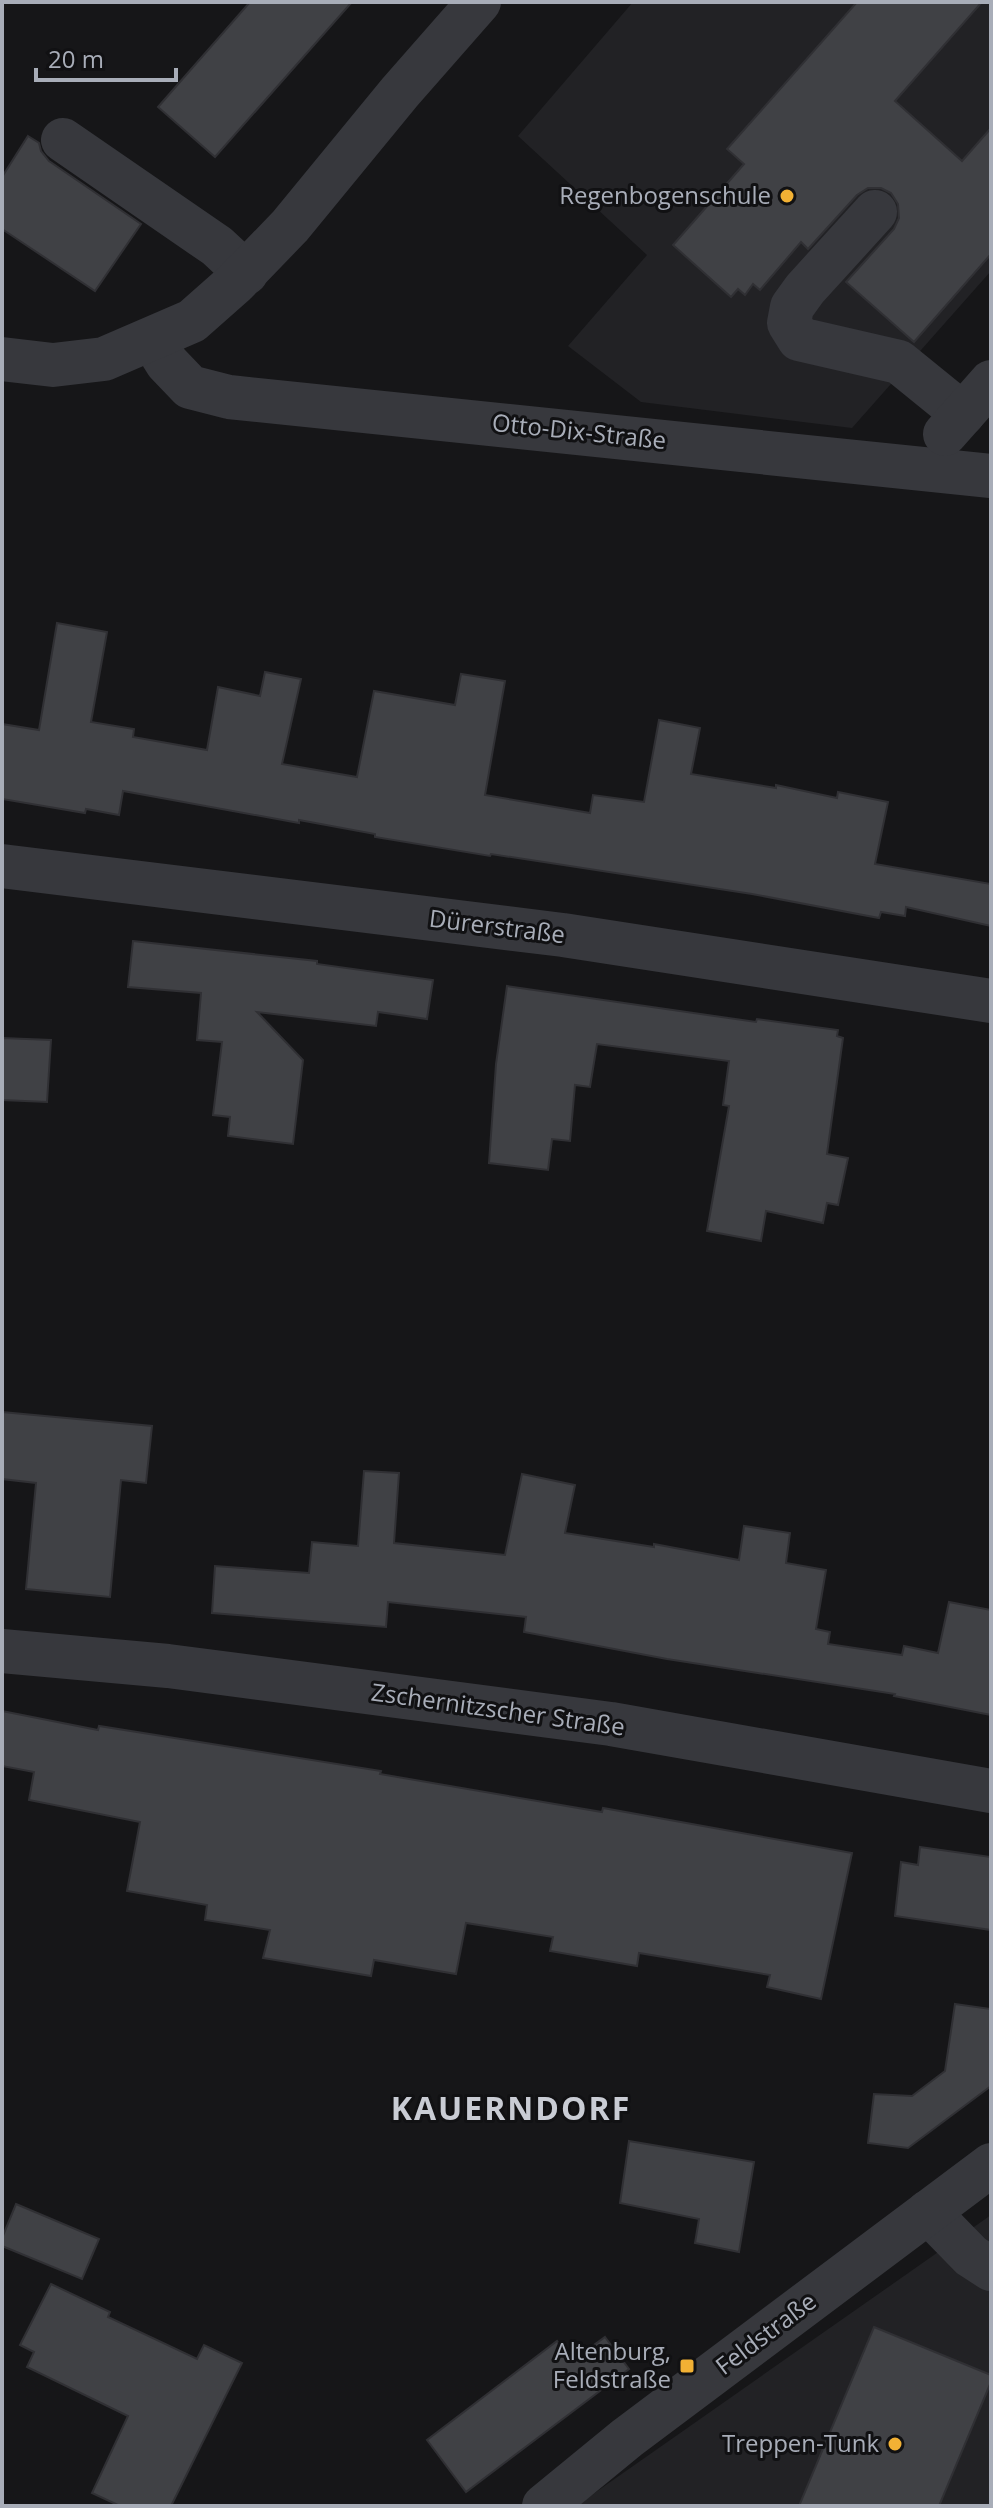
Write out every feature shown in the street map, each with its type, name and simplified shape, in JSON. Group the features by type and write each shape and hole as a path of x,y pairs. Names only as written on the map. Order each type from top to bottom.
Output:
{"street":[{"path":"2,359 53,365 104,359 192,321 246,273 290,226 479,2"},
{"path":"63,140 217,246 246,273"},
{"path":"875,212 805,289 792,307 789,323 799,339 899,362 977,398 919,467"},
{"name":"Otto-Dix-Straße","path":"152,339 167,363 190,387 229,397 991,476"},
{"name":"Dürerstraße","path":"2,866 563,935 991,1001"},
{"name":"Zschernitzscher Straße","path":"2,1651 168,1666 611,1724 991,1791"},
{"name":"Feldstraße","path":"544,2506 638,2430 991,2165"},
{"path":"928,2212 971,2256 991,2269"}],"shaded area":[{"name":"Regenbogenschule","path":"633,2 991,2 991,271 852,428 641,402 568,346 647,255 518,136"},
{"path":"991,2215 991,2506 576,2506"}],"building":[{"path":"250,2 352,2 215,157 158,107"},
{"path":"857,2 982,2 895,101 962,161 991,128 991,254 914,342 846,282 894,229 899,218 898,204 891,193 881,188 868,188 857,195 808,249 801,242 760,290 753,284 745,295 738,289 731,297 673,245 744,164 727,149"},
{"path":"28,136 39,143 49,161 141,224 95,291 2,229 2,177"},
{"path":"57,623 107,632 91,722 134,729 133,737 207,750 218,687 260,696 265,672 301,679 282,764 357,777 374,691 455,705 461,674 505,681 485,795 590,813 593,795 644,802 659,720 700,728 691,774 776,788 776,785 837,798 838,792 888,802 875,864 991,884 991,926 906,907 905,916 881,912 879,918 752,894 375,837 375,834 299,820 299,823 123,791 119,815 86,809 85,813 2,799 2,724 39,730"},
{"path":"133,941 317,961 317,964 433,980 427,1019 378,1012 376,1026 257,1012 303,1060 293,1144 228,1136 230,1117 213,1115 222,1042 197,1040 201,993 128,987"},
{"path":"507,986 756,1022 757,1019 838,1030 837,1036 843,1038 827,1154 848,1158 838,1205 827,1203 823,1223 766,1211 761,1241 707,1231 729,1106 723,1105 729,1061 597,1044 590,1087 575,1085 570,1141 552,1139 548,1170 489,1163 496,1064"},
{"path":"2,1038 51,1040 47,1102 2,1100"},
{"path":"2,1412 152,1426 146,1483 121,1480 110,1597 26,1589 36,1483 2,1479"},
{"path":"364,1471 399,1473 394,1543 505,1555 522,1474 575,1485 565,1533 654,1547 654,1544 739,1560 744,1526 790,1533 786,1563 826,1570 816,1629 830,1632 828,1644 902,1655 904,1646 938,1653 949,1602 991,1610 991,1715 895,1694 667,1659 524,1632 526,1617 388,1602 386,1627 212,1613 215,1566 309,1573 312,1542 358,1546"},
{"path":"2,1711 98,1730 99,1726 381,1771 380,1774 602,1812 603,1808 852,1853 821,1999 767,1987 770,1975 639,1953 637,1966 550,1951 553,1937 466,1923 456,1974 374,1960 371,1976 263,1958 270,1930 205,1920 207,1905 127,1891 140,1822 29,1800 34,1772 2,1766"},
{"path":"920,1847 991,1857 991,1930 895,1916 901,1862 918,1865"},
{"path":"955,2004 991,2009 991,2086 908,2148 868,2143 874,2094 912,2096 945,2071"},
{"path":"629,2141 754,2162 739,2252 695,2243 699,2219 620,2203"},
{"path":"16,2204 99,2239 82,2279 2,2246 2,2238"},
{"path":"51,2284 110,2312 108,2317 197,2359 204,2345 242,2363 171,2506 120,2506 92,2493 128,2416 27,2367 34,2352 20,2345"},
{"name":"Treppen-Tunk","path":"874,2327 991,2375 991,2382 939,2506 799,2506"},
{"path":"605,2337 629,2369 466,2492 427,2440 557,2341 572,2361"}],"place":[{"name":"Regenbogenschule","path":"787,196"},
{"name":"Altenburg, Feldstraße","path":"687,2366"},
{"name":"Treppen-Tunk","path":"895,2444"}],"district":[{"name":"KAUERNDORF","path":"511,2109"}]}
